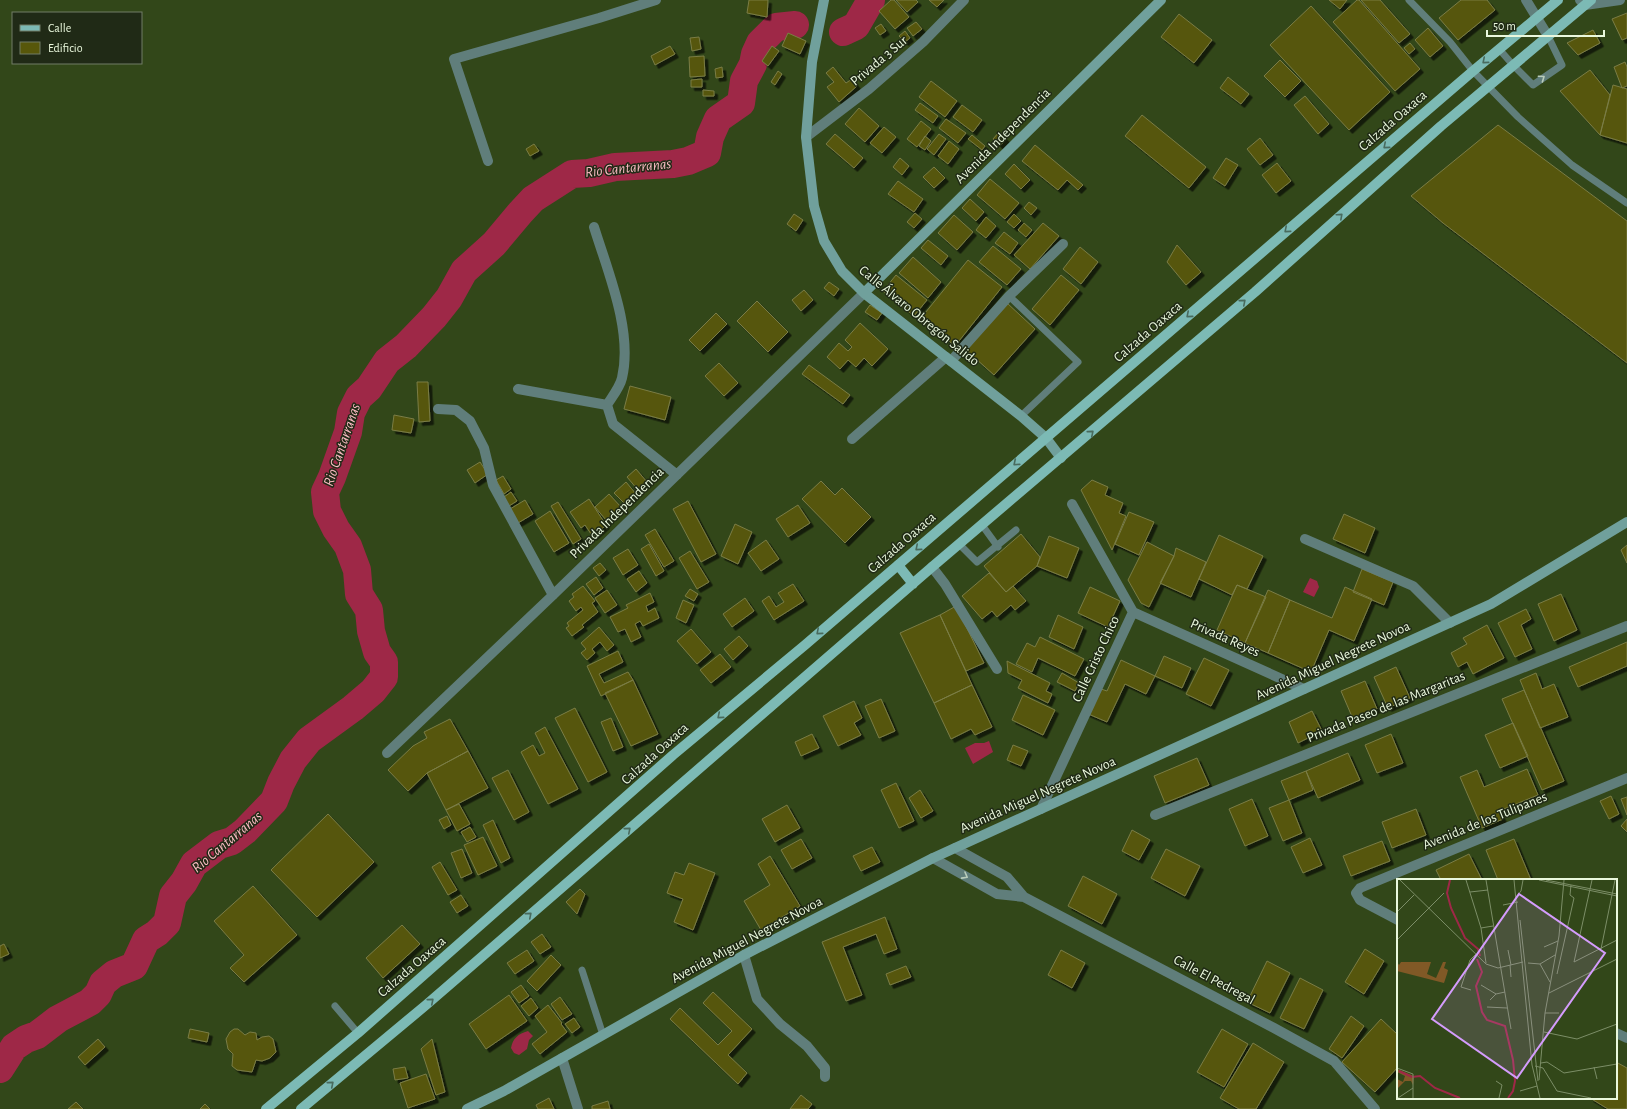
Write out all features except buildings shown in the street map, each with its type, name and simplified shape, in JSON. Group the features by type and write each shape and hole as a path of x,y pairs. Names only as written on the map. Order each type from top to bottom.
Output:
{"main road":[{"name":"Calle Álvaro Obregón Salido","path":"824,0 812,62 806,137 814,206 824,241 842,271 864,293 1021,416 1046,438 1061,458"},
{"name":"Avenida Independencia","path":"864,293 1161,0"},
{"name":"Calzada Oaxaca","path":"266,1109 358,1033 673,755 898,565 1473,71 1558,0"},
{"path":"301,1109 426,1005 932,567 1255,292 1585,2"},
{"name":"Avenida Miguel Negrete Novoa","path":"467,1109 504,1091 744,955 933,858 1492,604 1627,522"},
{"path":"898,565 913,584"}],"street":[{"path":"488,161 454,59 599,18 656,0"},
{"name":"Privada 3 Sur","path":"806,137 869,89 923,42 964,0"},
{"path":"1526,0 1548,36"},
{"path":"1585,2 1620,0"},
{"path":"594,226 611,281 624,342 622,380 607,405 613,424 677,475"},
{"path":"852,439 949,359 1009,296 1063,244"},
{"name":"Privada Independencia","path":"387,753 553,595 864,293"},
{"path":"518,389 607,405"},
{"path":"438,409 456,410 470,421 484,448 493,485 553,595"},
{"name":"Calle Cristo Chico","path":"1041,809 1133,612 1072,504"},
{"path":"1305,538 1413,586 1450,623"},
{"path":"932,567 945,584 997,669"},
{"name":"Privada Reyes","path":"1133,612 1304,689"},
{"name":"Privada Paseo de las Margaritas","path":"1155,815 1627,626"},
{"name":"Avenida de los Tulipanes","path":"1397,919 1360,900 1356,893 1360,888 1627,778"},
{"name":"Calle El Pedregal","path":"955,848 1007,877 1024,897"},
{"name":"Calle El Pedregal","path":"933,858 997,894 1024,897 1334,1061 1375,1109"},
{"path":"744,955 757,998 780,1024 807,1046 825,1068 824,1077"},
{"path":"1617,1033 1627,1038"},
{"path":"562,1058 578,1109"}],"lane":[{"path":"1409,0 1450,42 1473,71 1518,117 1572,165 1627,203"},
{"path":"1499,49 1533,85 1562,65 1548,36"},
{"path":"1009,296 1078,362 1021,416"},
{"path":"982,525 998,547"},
{"path":"959,544 977,562 998,547 1016,530"},
{"path":"582,970 604,1034"},
{"path":"335,1006 358,1033"}],"shaded area":[{"path":"1310,578 1317,581 1319,587 1314,597 1303,592"},
{"path":"989,741 993,752 973,764 965,748 975,743 984,743"},
{"path":"528,1031 533,1036 529,1040 527,1049 519,1055 514,1053 511,1048 515,1039 519,1035"}],"waterway":[{"name":"Rio Cantarranas","path":"843,32 856,26 871,0"},
{"name":"Rio Cantarranas","path":"0,1069 14,1047 26,1039 37,1035 58,1019 90,1002 98,994 103,983 114,974 134,966 146,940 157,933 167,923 173,896 184,882 194,864 219,845 232,841 245,831 274,801 281,783 293,760 309,740 353,708 373,691 384,677 384,662 377,652 371,631 369,610 359,594 357,570 348,546 336,529 327,511 325,492 348,432 351,413 359,397 369,388 387,361 406,346 434,317 449,298 464,271 494,244 533,199 572,174 589,173 615,167 673,164 688,161 707,153 710,137 718,119 741,103 744,81 753,64 755,54 760,43 776,27 795,25"}]}
